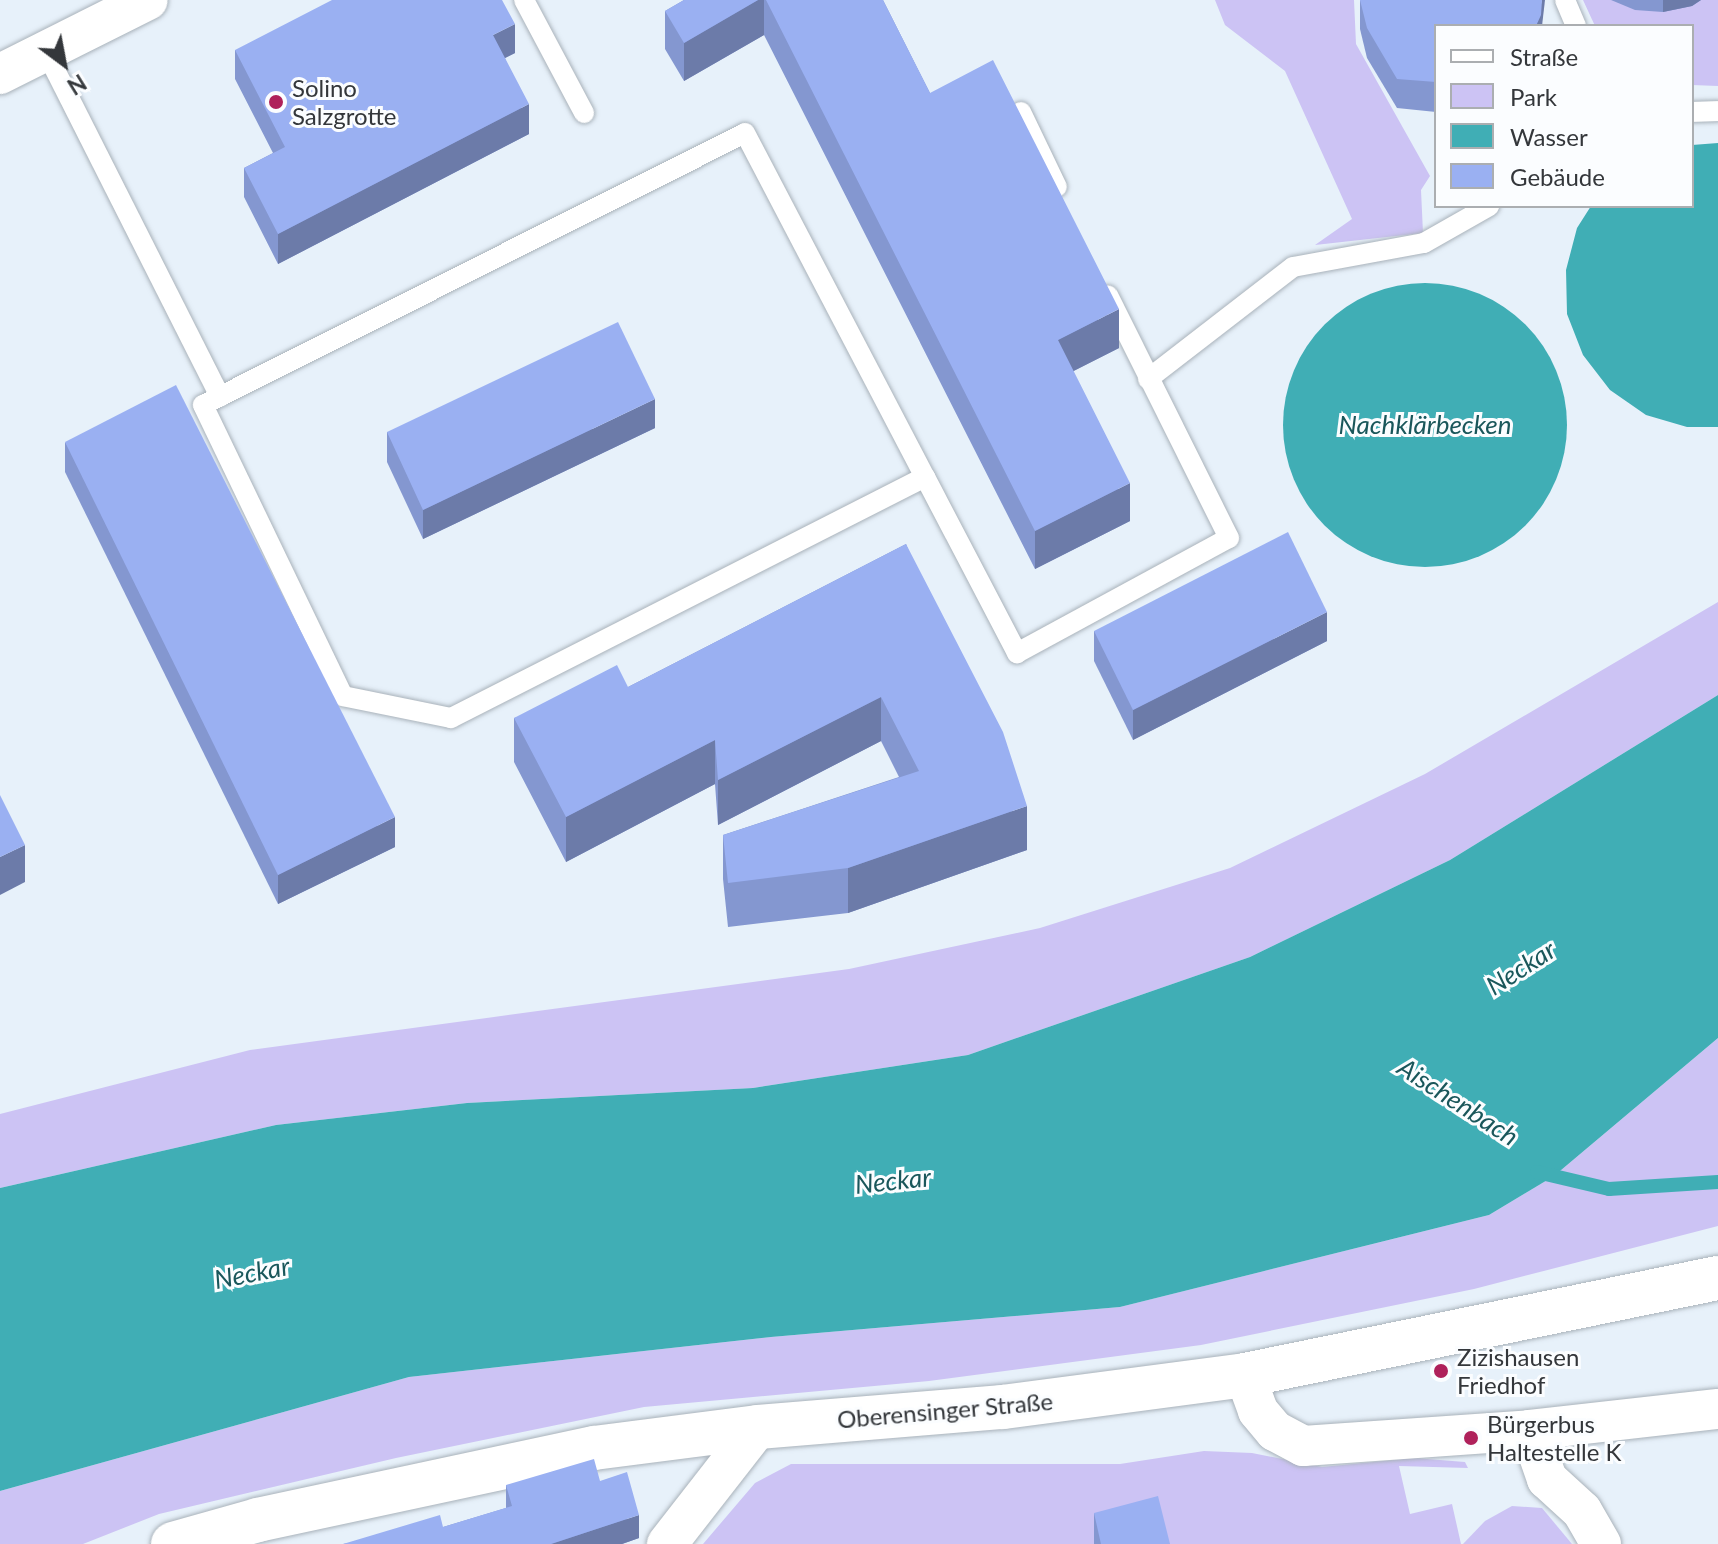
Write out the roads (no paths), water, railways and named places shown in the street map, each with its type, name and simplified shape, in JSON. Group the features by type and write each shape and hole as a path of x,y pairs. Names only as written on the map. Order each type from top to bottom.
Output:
{"street":[{"path":"0,74 148,0"},
{"name":"Oberensinger Straße","path":"173,1544 258,1520 594,1448 758,1427 1003,1407 1245,1375 1718,1278"},
{"path":"1245,1375 1258,1411 1275,1431 1303,1446 1530,1430 1718,1409"},
{"path":"667,1544 758,1427"},
{"path":"1530,1430 1547,1479 1582,1511 1601,1544"}],"lane":[{"path":"524,0 584,113"},
{"path":"1565,0 1575,24"},
{"path":"46,52 220,396"},
{"path":"1694,112 1718,111"},
{"path":"1021,112 1068,210"},
{"path":"925,477 451,718 343,696 203,405 745,133 925,477 1017,653 1229,538 1101,281"},
{"path":"1148,379 1293,267 1424,243 1485,208"}],"water":[{"path":"1718,143 1718,427 1687,427 1646,415 1610,390 1583,355 1567,314 1566,270 1577,228 1590,208 1694,208 1694,145"},
{"name":"Nachklärbecken","path":"1411,283 1439,283 1466,289 1492,300 1526,324 1543,346 1556,371 1565,397 1565,453 1556,479 1543,504 1526,526 1492,550 1466,561 1439,567 1411,567 1384,561 1358,550 1324,526 1300,492 1289,466 1283,439 1283,411 1289,384 1300,358 1324,324 1358,300 1384,289"},
{"name":"Neckar","path":"1718,695 1718,1038 1554,1176 1489,1215 1120,1307 771,1337 409,1377 0,1491 0,1188 276,1125 467,1103 753,1088 968,1055 1250,957 1450,860"}],"waterway":[{"name":"Aischenbach","path":"1537,1172 1609,1189 1718,1182"}],"place":[{"name":"Solino Salzgrotte","path":"276,102"},
{"name":"Zizishausen Friedhof","path":"1441,1371"},
{"name":"Bürgerbus Haltestelle K","path":"1471,1438"}]}
